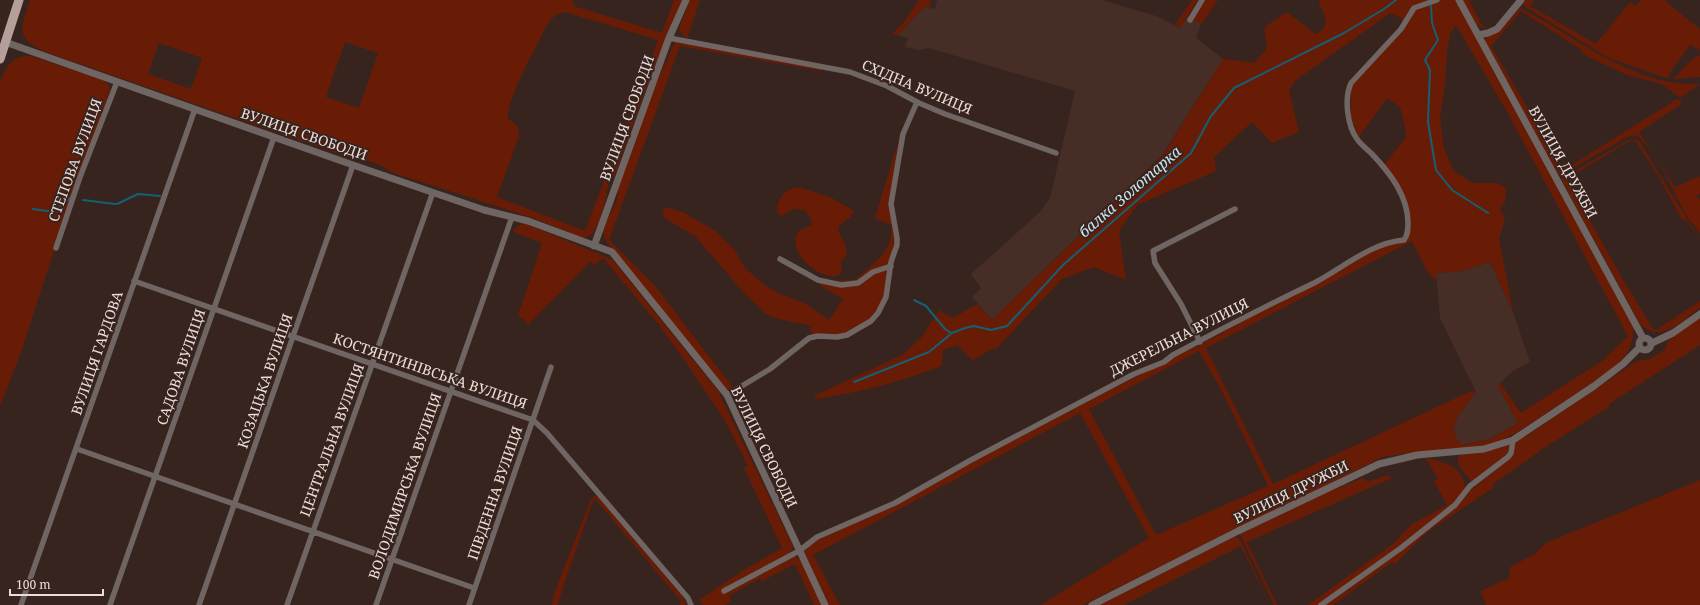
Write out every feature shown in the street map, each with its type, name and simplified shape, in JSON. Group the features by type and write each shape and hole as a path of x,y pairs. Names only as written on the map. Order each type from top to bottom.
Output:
{"main road":[{"path":"0,59 19,0"}],"street":[{"name":"ВУЛИЦЯ СВОБОДИ","path":"594,246 670,38 686,0"},
{"path":"1190,20 1202,0"},
{"name":"ДЖЕРЕЛЬНА ВУЛИЦЯ","path":"724,591 799,551 817,537 895,503 971,460 1123,380 1164,362 1173,355 1200,342 1276,300 1314,282 1352,260 1380,246 1406,238 1408,230 1408,209 1403,196 1380,164 1356,138 1350,120 1347,100 1348,89 1351,83 1401,29 1414,8 1437,0"},
{"name":"ВУЛИЦЯ ДРУЖБИ","path":"1459,0 1643,338"},
{"path":"1478,34 1488,33 1497,29 1522,0"},
{"name":"СХІДНА ВУЛИЦЯ","path":"670,38 850,72 887,86 917,102 959,119 1056,153"},
{"name":"ВУЛИЦЯ СВОБОДИ","path":"5,42 353,165 484,210 535,223 612,252 726,395 825,605"},
{"name":"СТЕПОВА ВУЛИЦЯ","path":"56,248 80,177 117,82"},
{"path":"726,395 770,368 809,338 818,336 836,337 847,335 871,321 878,313 884,302 897,238 891,198 903,134 917,102"},
{"name":"ВУЛИЦЯ ГАРДОВА","path":"21,605 195,110"},
{"name":"САДОВА ВУЛИЦЯ","path":"110,605 274,137"},
{"name":"КОЗАЦЬКА ВУЛИЦЯ","path":"199,605 353,165"},
{"name":"ЦЕНТРАЛЬНА ВУЛИЦЯ","path":"287,605 433,192"},
{"path":"1200,342 1181,304 1155,263 1153,251 1235,209"},
{"name":"ВОЛОДИМИРСЬКА ВУЛИЦЯ","path":"376,605 512,217"},
{"path":"780,259 818,280 841,285 858,283 873,272 891,266"},
{"name":"КОСТЯНТИНІВСЬКА ВУЛИЦЯ","path":"134,281 533,420 547,433 673,580 688,598 691,605"},
{"path":"1652,343 1648,338 1643,338 1639,343 1643,350 1648,350 1651,348 1652,343 1673,333 1700,314"},
{"name":"ВУЛИЦЯ ДРУЖБИ","path":"1092,605 1238,531 1379,464 1417,455 1484,449 1513,440 1594,386 1623,364 1640,347"},
{"name":"ПІВДЕННА ВУЛИЦЯ","path":"469,605 551,367"},
{"path":"1321,605 1401,548 1455,506 1470,486 1508,457 1511,453 1513,440"},
{"path":"77,449 474,588"}],"shaded area":[{"path":"30,0 573,0 574,6 662,33 674,0 683,0 679,11 677,11 644,93 615,175 611,177 606,192 607,195 600,221 593,232 583,238 536,219 391,172 375,163 356,160 46,52 29,42 23,32 24,18","holes":["565,12 658,40 585,231 497,197 519,136 518,126 508,119 512,98 524,70 550,20 556,15","345,42 378,53 359,108 326,97","159,43 202,58 191,89 148,74"]},
{"path":"690,0 700,0 687,39 679,29"},
{"path":"919,0 930,0 930,8 924,7 898,35 892,34 904,22"},
{"path":"937,0 1102,0 1156,16 1180,28 1188,16 1201,24 1196,38 1223,59 1163,154 992,320 972,297 981,288 971,274 1040,212 1050,198 1075,91 929,48 918,50 905,47 908,38 898,35 924,7 935,9"},
{"path":"1192,0 1198,0 1180,28 1175,25"},
{"path":"1205,0 1218,0 1201,24 1193,20"},
{"path":"1320,0 1430,0 1415,5 1402,26 1403,19 1389,14 1296,80 1289,90 1299,132 1272,143 1252,122 1214,157 1216,171 1137,205 1119,231 1126,280 1094,267 1062,279 997,348 975,359 972,360 957,345 943,350 942,366 880,386 816,399 814,396 902,355 921,338 939,310 953,318 977,304 992,320 1163,155 1223,59 1254,63 1264,53 1267,45 1265,32 1266,26 1287,12 1315,34 1320,31 1325,25 1326,21 1324,13 1319,5"},
{"path":"1443,0 1456,0 1633,325 1631,345 1622,360 1612,370 1518,432 1499,441 1474,447 1383,457 1082,605 1041,605 1149,538 1080,413 813,555 840,605 829,605 803,549 812,542 893,507 951,473 1175,356 1196,347 1355,259 1380,247 1404,241 1409,214 1408,205 1384,165 1406,137 1400,107 1387,98 1359,137 1351,117 1351,86 1416,9","holes":["1456,25 1506,110 1628,336 1602,361 1521,413 1500,383 1498,385 1518,423 1490,439 1461,445 1453,431 1458,416 1476,392 1469,392 1273,484 1206,348 1412,241 1427,271 1437,282 1436,273 1462,271 1490,262 1513,312 1499,239 1505,219 1500,208 1505,202 1506,188 1498,183 1472,183 1453,170 1444,148 1440,118 1450,34","1199,351 1222,391 1268,486 1156,535 1089,409"]},
{"path":"1463,0 1469,0 1482,26 1488,28 1483,28 1475,23"},
{"path":"1526,0 1534,0 1530,6 1596,44 1630,2 1636,6 1640,0 1664,0 1700,29 1700,50 1690,45 1669,74 1669,77 1666,78 1609,58 1527,8 1523,4"},
{"path":"1520,8 1584,46 1628,69 1675,83 1700,84 1680,98 1662,84 1627,75 1585,55 1579,48 1521,11 1491,46 1564,170 1677,99 1681,100 1680,105 1639,132 1674,186 1679,186 1698,176 1700,178 1700,193 1697,196 1700,200 1700,233 1686,214 1657,160 1636,135 1627,137 1559,176 1485,42 1486,37 1500,30"},
{"path":"676,40 702,47 821,68 822,71 680,46 609,240 655,286 731,385 733,388 727,392 607,243 604,235 606,222 616,203 618,197 617,191 654,88"},
{"path":"1700,55 1700,77 1673,79 1688,63"},
{"path":"31,56 102,80 108,84 110,90 71,198 20,355 0,406 0,82 11,63 19,58"},
{"path":"1630,139 1639,141 1700,240 1685,219 1682,220 1658,175 1636,142 1631,140 1567,179 1622,278 1653,329 1656,330 1700,301 1700,308 1679,324 1663,331 1656,332 1648,330 1640,324 1561,179"},
{"path":"898,142 890,200 895,240 882,302 879,308 864,324 845,334 812,334 810,328 812,326 775,318 766,314 745,294 695,236 666,219 663,215 664,207 683,212 715,231 735,250 744,267 763,284 778,293 806,304 829,320 843,299 820,285 820,278 831,281 855,280 875,263 890,242 892,234 891,225 875,218"},
{"path":"798,187 832,198 854,211 851,216 839,226 838,229 847,250 845,258 841,261 842,271 839,275 825,275 817,271 803,259 798,252 795,244 797,234 799,231 812,224 810,217 804,210 793,209 782,216 777,213 778,203 785,192"},
{"path":"526,224 613,260 718,391 793,546 792,551 785,556 727,593 794,555 802,562 822,605 814,605 795,564 762,581 760,578 729,596 731,601 725,605 703,605 699,600 744,570 782,548 744,468 748,466 726,422 683,358 659,325 603,258 595,265 590,262 528,325 523,318 518,316 542,243 514,232 513,230 519,225"},
{"path":"1490,262 1513,312 1530,362 1513,371 1498,385 1518,423 1490,439 1460,445 1453,431 1458,416 1476,392 1440,318 1436,273 1462,271"},
{"path":"1700,317 1700,345 1609,404 1609,407 1547,446 1493,484 1494,487 1426,533 1395,564 1392,562 1333,605 1325,605 1344,593 1379,566 1510,458 1516,444 1520,439 1637,361 1650,359 1665,350 1667,342"},
{"path":"1510,445 1506,456 1472,482 1458,465 1458,457 1460,455"},
{"path":"1426,458 1446,463 1457,470 1461,475 1465,488 1453,504 1397,549 1317,605 1308,605 1393,544 1411,525 1447,505 1434,481 1438,479"},
{"path":"1384,476 1390,476 1392,478 1247,542 1277,605 1274,605 1240,534 1323,494 1363,478 1368,482"},
{"path":"1700,480 1700,605 1486,605 1480,591 1509,578 1510,567 1535,554 1546,543"},
{"path":"595,496 598,497 682,596 686,605 680,605 681,601 596,500 593,501 558,605 552,605 554,594 591,499"},
{"path":"1235,536 1240,539 1270,605 1241,546 1124,605 1096,605"}],"waterway":[{"name":"балка Золотарка","path":"854,382 929,352 952,333 965,328 974,326 991,330 1007,326 1063,265 1191,153 1211,116 1234,88 1344,33 1396,0"},
{"path":"1431,6 1432,23 1438,40 1425,60 1430,70 1428,122 1436,170 1452,190 1488,213"},
{"path":"117,204 138,194 160,196"},
{"path":"33,209 54,212 71,197"},
{"path":"83,200 115,204"},
{"name":"балка Золотарка","path":"914,300 926,306 945,329 951,333"}]}
